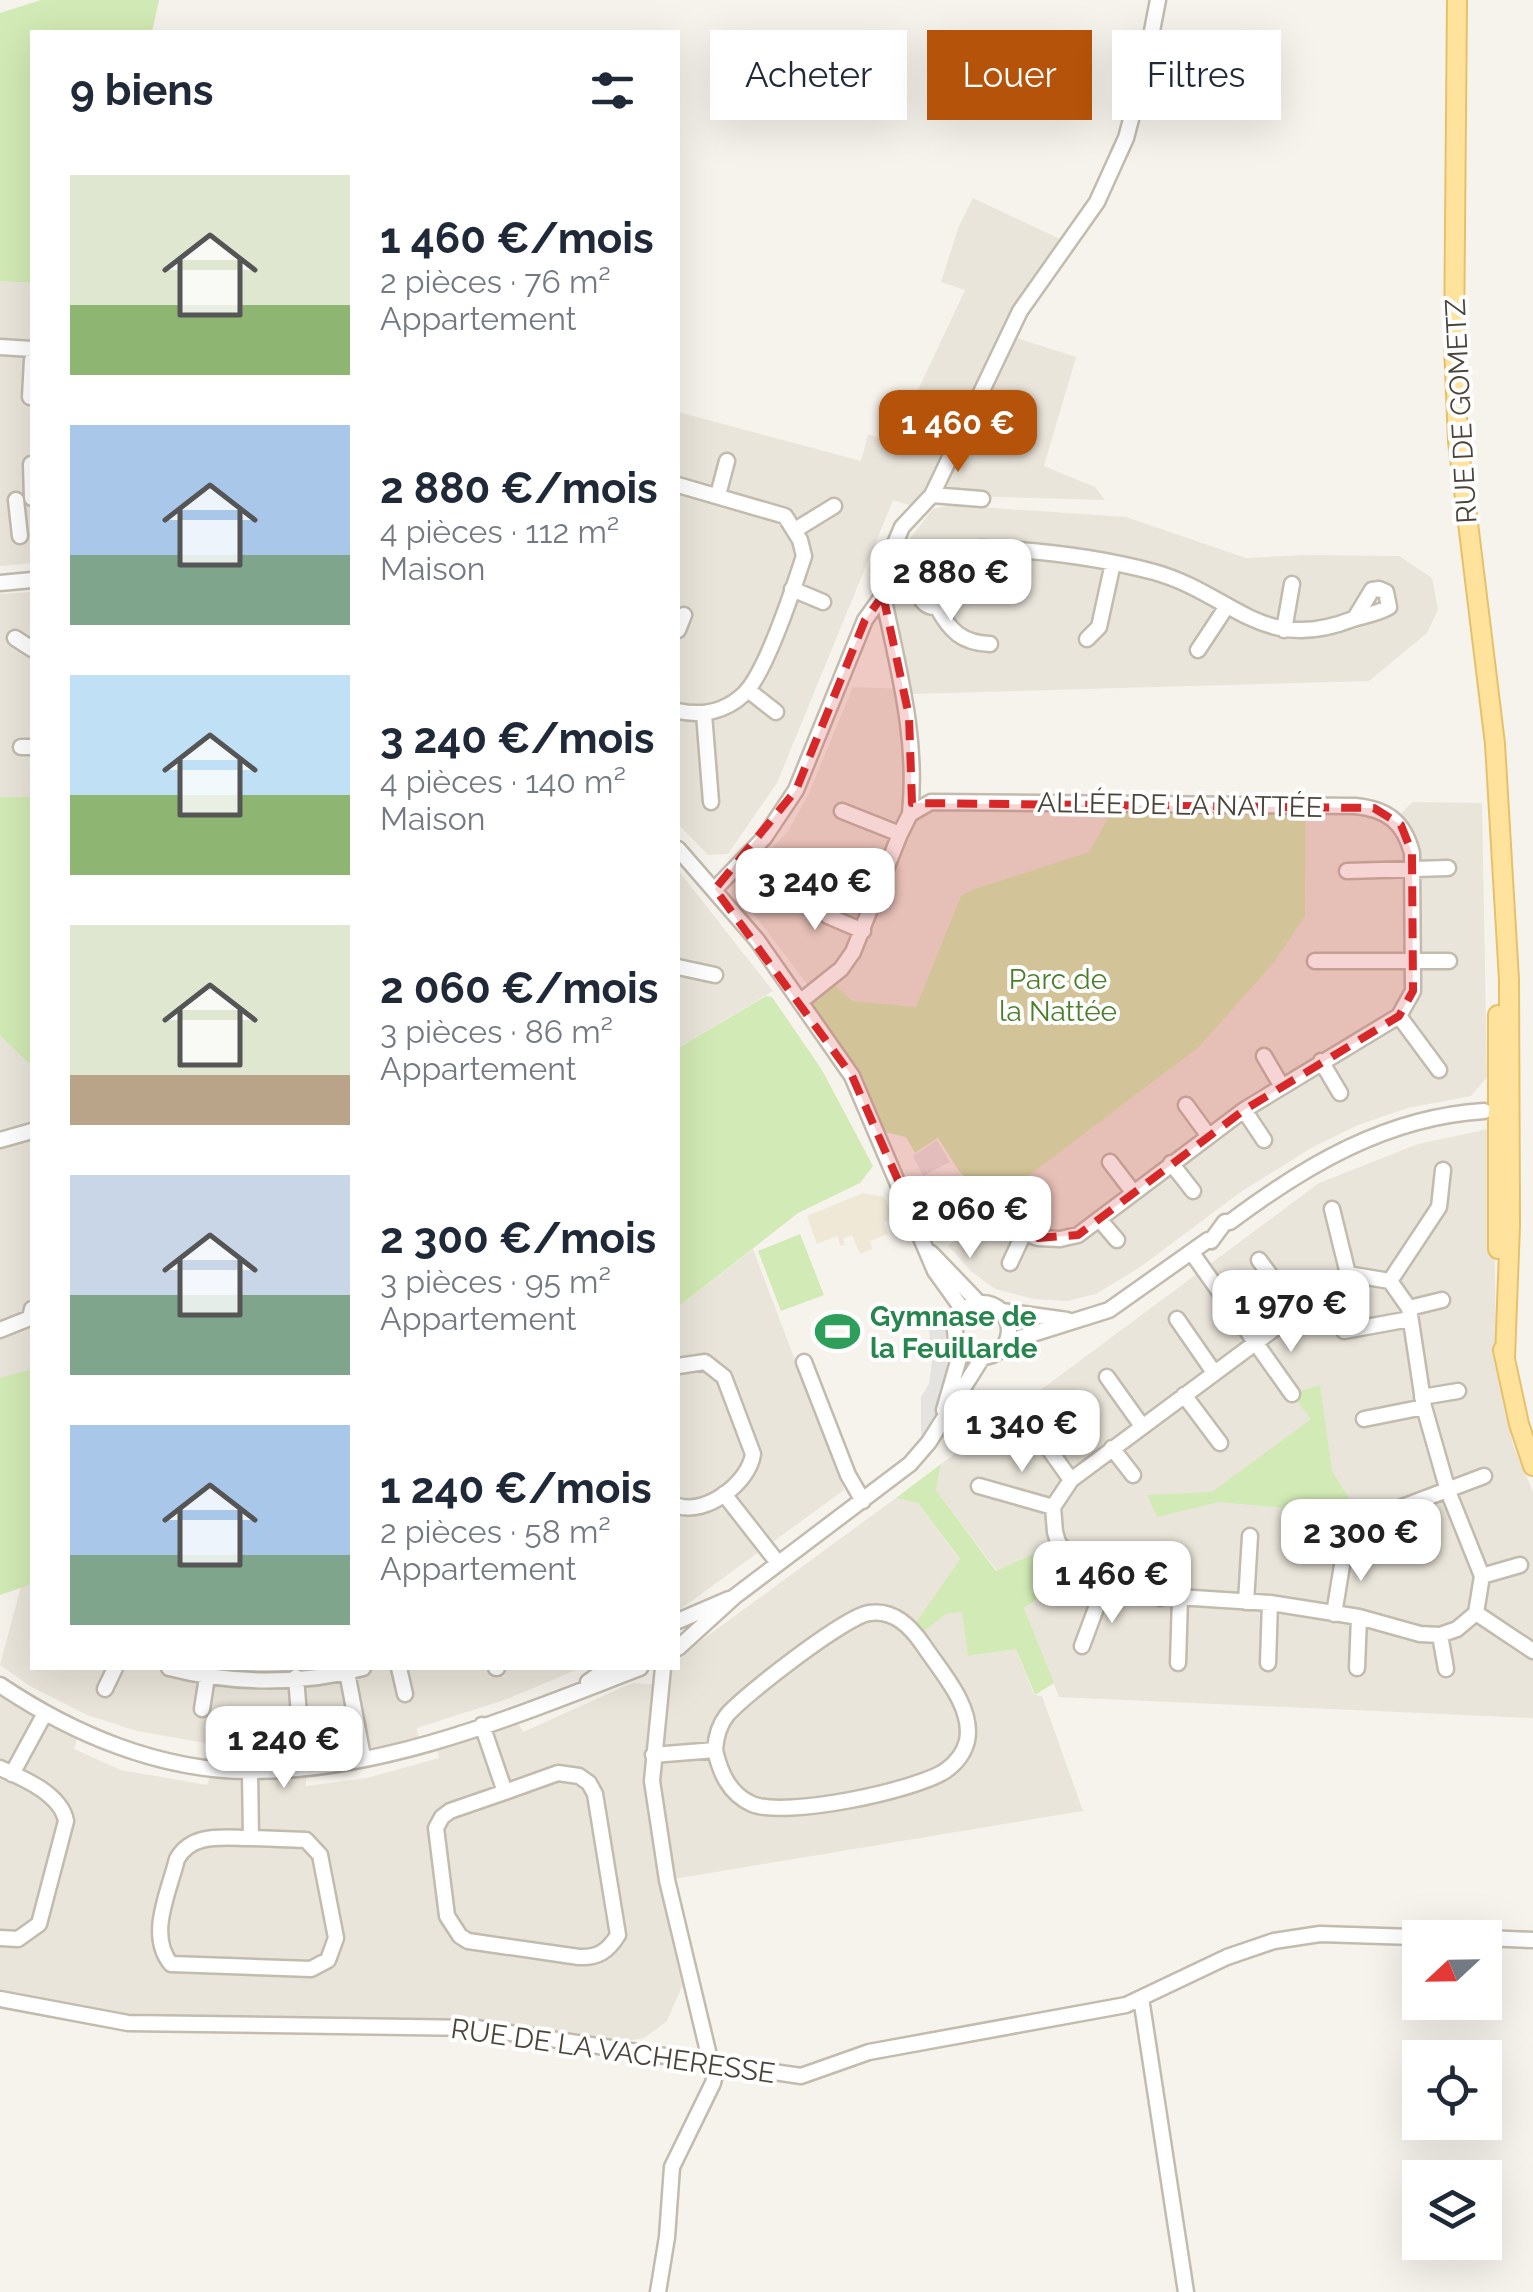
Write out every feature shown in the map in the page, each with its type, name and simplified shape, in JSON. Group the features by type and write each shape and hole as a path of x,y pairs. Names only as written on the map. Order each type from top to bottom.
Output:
{"main road":[{"name":"RUE DE GOMETZ","path":"1457,0 1454,345 1458,441 1494,727 1509,980 1504,1150 1505,1357 1519,1424 1533,1466"}],"street":[{"path":"715,889 764,838 796,790 865,620 883,595 898,535 932,495 1020,312 1097,202 1126,138 1158,0"},
{"path":"0,347 30,350"},
{"path":"718,496 727,461"},
{"path":"20,536 30,464"},
{"path":"680,486 785,516 795,530 804,556 748,690 724,708 704,714 680,711"},
{"path":"932,495 982,498"},
{"path":"0,502 27,499"},
{"path":"795,530 834,506"},
{"path":"941,582 951,562 964,552 980,548 1027,550 1114,562 1192,586 1254,622 1284,630 1338,626 1356,618"},
{"path":"1087,640 1099,627 1114,562"},
{"path":"0,584 30,580"},
{"path":"920,593 927,582 941,582"},
{"path":"937,607 945,602 948,593 941,582"},
{"path":"1284,630 1292,584"},
{"path":"792,589 823,602"},
{"path":"883,595 920,593"},
{"path":"920,593 926,604 937,607 957,635 972,643 990,644"},
{"path":"801,1001 840,970 863,931 910,814 915,774 909,716 883,595"},
{"path":"1198,650 1227,606"},
{"path":"680,625 684,615"},
{"path":"14,638 30,648"},
{"path":"748,690 776,712"},
{"path":"704,714 711,802"},
{"name":"ALLÉE DE LA NATTÉE","path":"910,814 930,802 1374,808 1388,814 1408,837 1412,869 1413,990 1398,1016"},
{"path":"842,811 900,834"},
{"path":"680,852 757,940 852,1076 935,1271 964,1310"},
{"path":"1346,871 1448,868"},
{"path":"796,888 828,916 863,931"},
{"path":"1315,962 1449,961"},
{"path":"680,967 715,976"},
{"path":"913,1214 954,1196 1003,1216 1024,1233 1060,1239 1078,1235 1244,1110 1398,1016 1439,1070"},
{"path":"1264,1056 1281,1085"},
{"path":"1321,1061 1340,1093"},
{"path":"1186,1104 1208,1135"},
{"path":"1244,1110 1264,1140"},
{"path":"980,1303 958,1317 955,1333 962,1348 982,1358 997,1354 1007,1342 1109,1310 1218,1236 1218,1227 1225,1222 1343,1148 1397,1126 1457,1112 1484,1111"},
{"path":"0,1140 30,1132"},
{"path":"1110,1162 1134,1192"},
{"path":"1171,1163 1194,1191"},
{"path":"1390,1281 1439,1207 1443,1170"},
{"path":"1332,1208 1348,1274"},
{"path":"1099,1219 1117,1240"},
{"path":"1010,1263 1024,1233"},
{"path":"929,1251 980,1303 1002,1311 1073,1320"},
{"path":"1192,1254 1292,1394"},
{"path":"1259,1260 1297,1311"},
{"path":"1348,1274 1390,1281 1410,1314 1423,1402 1448,1490 1482,1576 1476,1613 1457,1629 1440,1635 1420,1634 1358,1618 1270,1603 1160,1598 1102,1592 1090,1585 1058,1542 1054,1507 1071,1480 1348,1274"},
{"path":"1344,1331 1410,1314 1442,1300"},
{"path":"1002,1311 1009,1326 1007,1342"},
{"path":"0,1330 30,1318"},
{"path":"1177,1320 1213,1371"},
{"path":"938,1428 962,1348"},
{"path":"680,1646 734,1597 910,1464 982,1358"},
{"path":"680,1366 705,1362 724,1377 751,1443 752,1464 724,1494 691,1509 680,1506"},
{"path":"804,1362 848,1475 863,1501"},
{"path":"1106,1377 1142,1426"},
{"path":"1364,1419 1458,1391"},
{"path":"1184,1395 1220,1443"},
{"path":"1036,1430 1071,1480"},
{"path":"1112,1448 1132,1474"},
{"path":"1389,1512 1484,1476"},
{"path":"979,1486 1054,1507"},
{"path":"724,1494 778,1564"},
{"path":"1246,1602 1250,1536"},
{"path":"1334,1614 1345,1546"},
{"path":"1160,1558 1160,1598"},
{"path":"1482,1576 1520,1566"},
{"path":"1082,1646 1102,1592"},
{"path":"680,1620 734,1597"},
{"path":"1178,1663 1180,1598"},
{"path":"1268,1664 1270,1603"},
{"path":"871,1612 886,1613 913,1630 959,1700 968,1723 962,1751 954,1763 932,1777 884,1792 793,1807 768,1808 741,1798 719,1768 714,1750 720,1724 740,1703 843,1624 871,1612"},
{"path":"1476,1613 1533,1651"},
{"path":"1357,1668 1358,1618"},
{"path":"1440,1635 1446,1669"},
{"path":"106,1688 114,1670"},
{"path":"177,1670 239,1680 354,1670"},
{"path":"400,1670 406,1694"},
{"path":"580,1689 605,1670"},
{"path":"0,1685 44,1715 87,1735 144,1754 212,1768 250,1771 306,1768 419,1746 634,1670"},
{"path":"644,1670 660,1686"},
{"path":"658,2292 668,2237 672,2166 713,2083 714,2064 668,1880 652,1781 663,1670"},
{"path":"346,1672 363,1758"},
{"path":"202,1710 207,1677"},
{"path":"296,1677 299,1715"},
{"path":"0,1938 18,1939 39,1924 66,1821 60,1805 6,1770 44,1715"},
{"path":"482,1726 505,1792"},
{"path":"653,1755 714,1750"},
{"path":"250,1771 251,1838"},
{"path":"558,1773 579,1776 589,1783 595,1794 617,1922 618,1935 603,1953 579,1956 468,1941 452,1927 436,1828 450,1812 505,1792 558,1773"},
{"path":"251,1838 306,1840 320,1855 336,1938 328,1960 311,1969 171,1964 163,1955 158,1934 183,1848 202,1839 251,1838"},
{"name":"RUE DE LA VACHERESSE","path":"0,1998 128,2023 476,2028 801,2076 869,2052 1093,2013 1141,1998 1227,1957 1274,1941 1320,1934 1402,1937"},
{"path":"1502,1939 1533,1940"},
{"path":"1141,1998 1186,2292"}],"highlighted area":[{"path":"883,595 909,716 912,803 1374,808 1401,825 1412,853 1413,991 1399,1016 1244,1110 1078,1235 1038,1238 953,1196 913,1214 852,1076 715,889 796,790 865,620"}],"shaded area":[{"path":"973,198 1064,241 1014,337 1076,357 1044,466 1095,487 1105,500 932,495 918,508 893,500 777,783 728,854 708,855 680,826 680,413 861,461 868,434 897,445 910,407 965,290 941,282 959,226"},
{"path":"0,281 30,283 30,563 0,566"},
{"path":"949,505 1126,517 1246,558 1399,556 1432,578 1438,610 1427,633 1369,681 911,694 893,578 907,542 933,509"},
{"path":"30,592 30,797 0,797 0,594"},
{"path":"853,687 902,689 911,812 921,806 1116,804 1089,852 961,896 916,1008 813,992 735,889 789,830 809,793"},
{"path":"1413,802 1482,803 1487,1077 1471,1096 1408,1108 1358,1125 1313,1147 1242,1191 1139,1268 1096,1294 1067,1301 1034,1299 995,1289 972,1272 948,1246 993,1203 1199,1047 1305,916 1306,807 1355,806 1395,819"},
{"path":"680,873 773,991 680,1047"},
{"path":"0,1036 30,1064 30,1370 0,1379"},
{"path":"1493,1128 1496,1354 1513,1445 1533,1492 1533,1718 1059,1697 1024,1608 1078,1571 1057,1542 997,1571 936,1490 941,1464 1319,1183 1418,1144"},
{"path":"937,1140 950,1162 923,1176 913,1156"},
{"path":"863,1193 884,1197 891,1212 891,1219 884,1222 888,1234 870,1241 872,1249 860,1254 852,1235 843,1239 845,1245 841,1246 837,1236 817,1244 807,1216"},
{"path":"753,1249 844,1490 680,1610 680,1305"},
{"path":"945,1328 951,1341 951,1366 942,1409 921,1437 921,1397 929,1384 932,1362 929,1330"},
{"path":"896,1498 918,1503 960,1560 922,1633 946,1614 963,1611 968,1656 1016,1649 1034,1695 1042,1696 1083,1811 667,1880 660,1885 682,1986 667,2021 644,2038 608,2044 494,2026 124,2018 0,1993 0,1685 79,1732 74,1749 121,1770 207,1785 213,1768 306,1767 306,1786 367,1778 439,1758 435,1741 514,1715 523,1732 632,1683 660,1685 671,1670 680,1670 680,1656"},
{"path":"30,1585 30,1670 576,1670 507,1699 417,1728 419,1746 306,1767 303,1751 256,1752 137,1731 87,1715 30,1686 0,1665 21,1587"}],"green space":[{"path":"41,0 159,0 152,30 30,30 30,283 0,281 0,13"},
{"path":"0,797 30,797 30,1064 0,1036"},
{"name":"Parc de la Nattée","path":"1116,804 1306,807 1305,916 1274,962 1199,1047 993,1203 959,1171 938,1138 915,1153 906,1137 876,1130 801,1001 829,980 852,1001 916,1007 961,896 1089,852"},
{"path":"766,996 772,997 822,1070 873,1166 860,1183 798,1213 680,1305 680,1047"},
{"path":"800,1234 824,1295 781,1311 758,1251"},
{"path":"30,1370 30,1585 0,1595 0,1378"},
{"path":"1320,1385 1332,1471 1366,1525 1356,1530 1342,1513 1219,1502 1157,1517 1147,1495 1212,1492 1311,1419 1292,1394"},
{"path":"941,1464 936,1490 996,1571 1058,1542 1078,1571 1024,1608 1054,1683 1035,1695 1016,1649 968,1656 962,1612 946,1614 922,1633 915,1624 960,1559 918,1503 896,1498"}],"place":[{"name":"Gymnase de la Feuillarde","path":"837,1332"}]}
